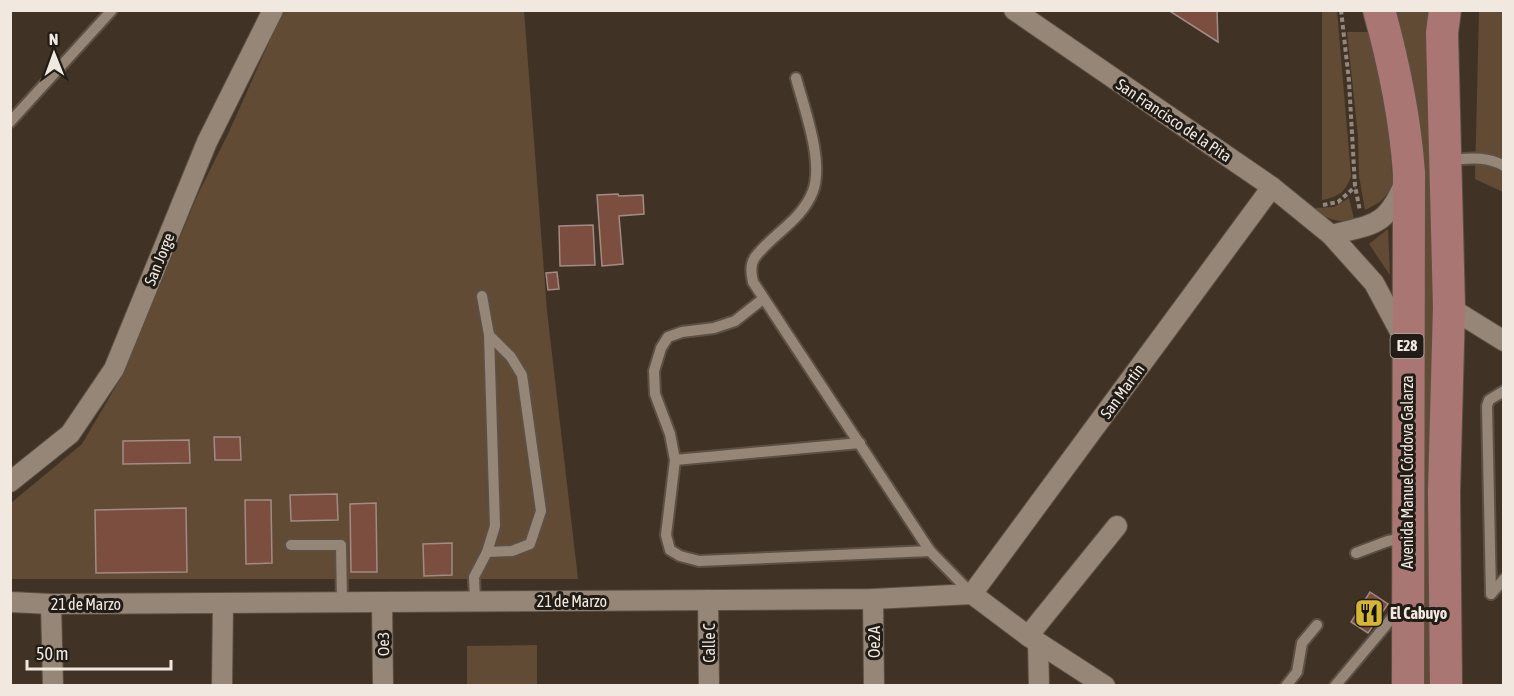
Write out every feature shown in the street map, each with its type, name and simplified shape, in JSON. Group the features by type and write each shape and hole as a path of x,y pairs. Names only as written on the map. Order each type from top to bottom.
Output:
{"main road":[{"name":"Avenida Manuel Córdova Galarza","path":"1379,10 1393,61 1405,126 1408,173 1408,686"},
{"name":"E28","path":"1445,10 1443,33 1449,307 1444,492 1446,686"}],"street":[{"name":"San Jorge","path":"10,482 70,434 114,369 207,142 273,10"},
{"name":"San Francisco de la Pita","path":"1014,10 1272,187 1331,235 1374,283 1407,345"},
{"path":"1331,235 1377,223 1394,207 1408,173"},
{"name":"San Martin","path":"972,594 1272,187"},
{"path":"1449,307 1503,341"},
{"path":"1039,686 1033,640 1117,526"},
{"path":"972,594 1033,640 1105,686"},
{"name":"21 de Marzo","path":"10,602 51,604 708,600 972,594"},
{"name":"Oe2A","path":"873,598 874,686"},
{"name":"Calle C","path":"708,600 709,686"},
{"name":"Oe3","path":"382,602 383,686"},
{"path":"222,686 223,603"},
{"path":"51,604 53,686"}],"lane":[{"path":"10,122 112,10"},
{"path":"796,78 816,157 814,190 800,213 754,257 751,273 763,299 930,550 972,594"},
{"path":"1446,160 1482,158 1493,160 1503,166"},
{"path":"475,601 474,577 487,552 495,526 489,335 482,296"},
{"path":"763,299 735,321 714,328 682,332 668,337 661,348 654,371 655,393 670,434 675,460 666,535 670,550 680,556 699,561 930,550"},
{"path":"487,552 512,551 530,544 541,511 522,375 512,357 489,335"},
{"path":"1503,391 1489,400 1487,406 1491,594 1503,579"},
{"path":"675,460 860,443"},
{"path":"1356,553 1388,541 1407,538"},
{"path":"291,545 341,545 342,602"},
{"path":"1335,686 1408,599"},
{"path":"1286,686 1297,672 1302,643 1317,625"}],"path":[{"path":"1341,10 1349,81 1355,186 1361,214"},
{"path":"1319,204 1338,201 1355,186"}],"shaded area":[{"path":"283,11 524,11 547,311 578,579 11,579 11,503 82,444 122,376 198,194 228,134"},
{"path":"1322,11 1337,11 1351,176 1341,193 1322,200"},
{"path":"1389,11 1438,11 1436,685 1418,685"},
{"path":"1479,11 1503,11 1503,192 1475,179"},
{"path":"1347,32 1371,32 1386,93 1393,187 1380,202 1365,210 1359,176 1358,136"},
{"path":"1349,198 1354,219 1332,220 1314,208 1334,207"},
{"path":"1388,229 1390,275 1369,244"},
{"path":"537,645 537,685 467,685 467,646"}],"building":[{"path":"1168,10 1217,10 1218,42"},
{"path":"618,194 619,196 643,195 644,214 619,216 623,264 602,266 597,195"},
{"path":"593,225 595,265 560,266 559,226"},
{"path":"557,272 559,289 548,290 546,273"},
{"path":"214,437 240,437 241,460 215,460"},
{"path":"189,440 190,463 123,464 123,441"},
{"path":"337,494 338,520 291,521 290,495"},
{"path":"245,500 271,500 272,563 246,564"},
{"path":"376,503 377,572 351,572 350,504"},
{"path":"186,508 187,572 96,573 95,510"},
{"path":"452,543 452,575 424,576 423,544"},
{"name":"El Cabuyo","path":"1370,592 1388,604 1368,633 1351,622"}],"place":[{"name":"El Cabuyo","path":"1369,613"}]}
